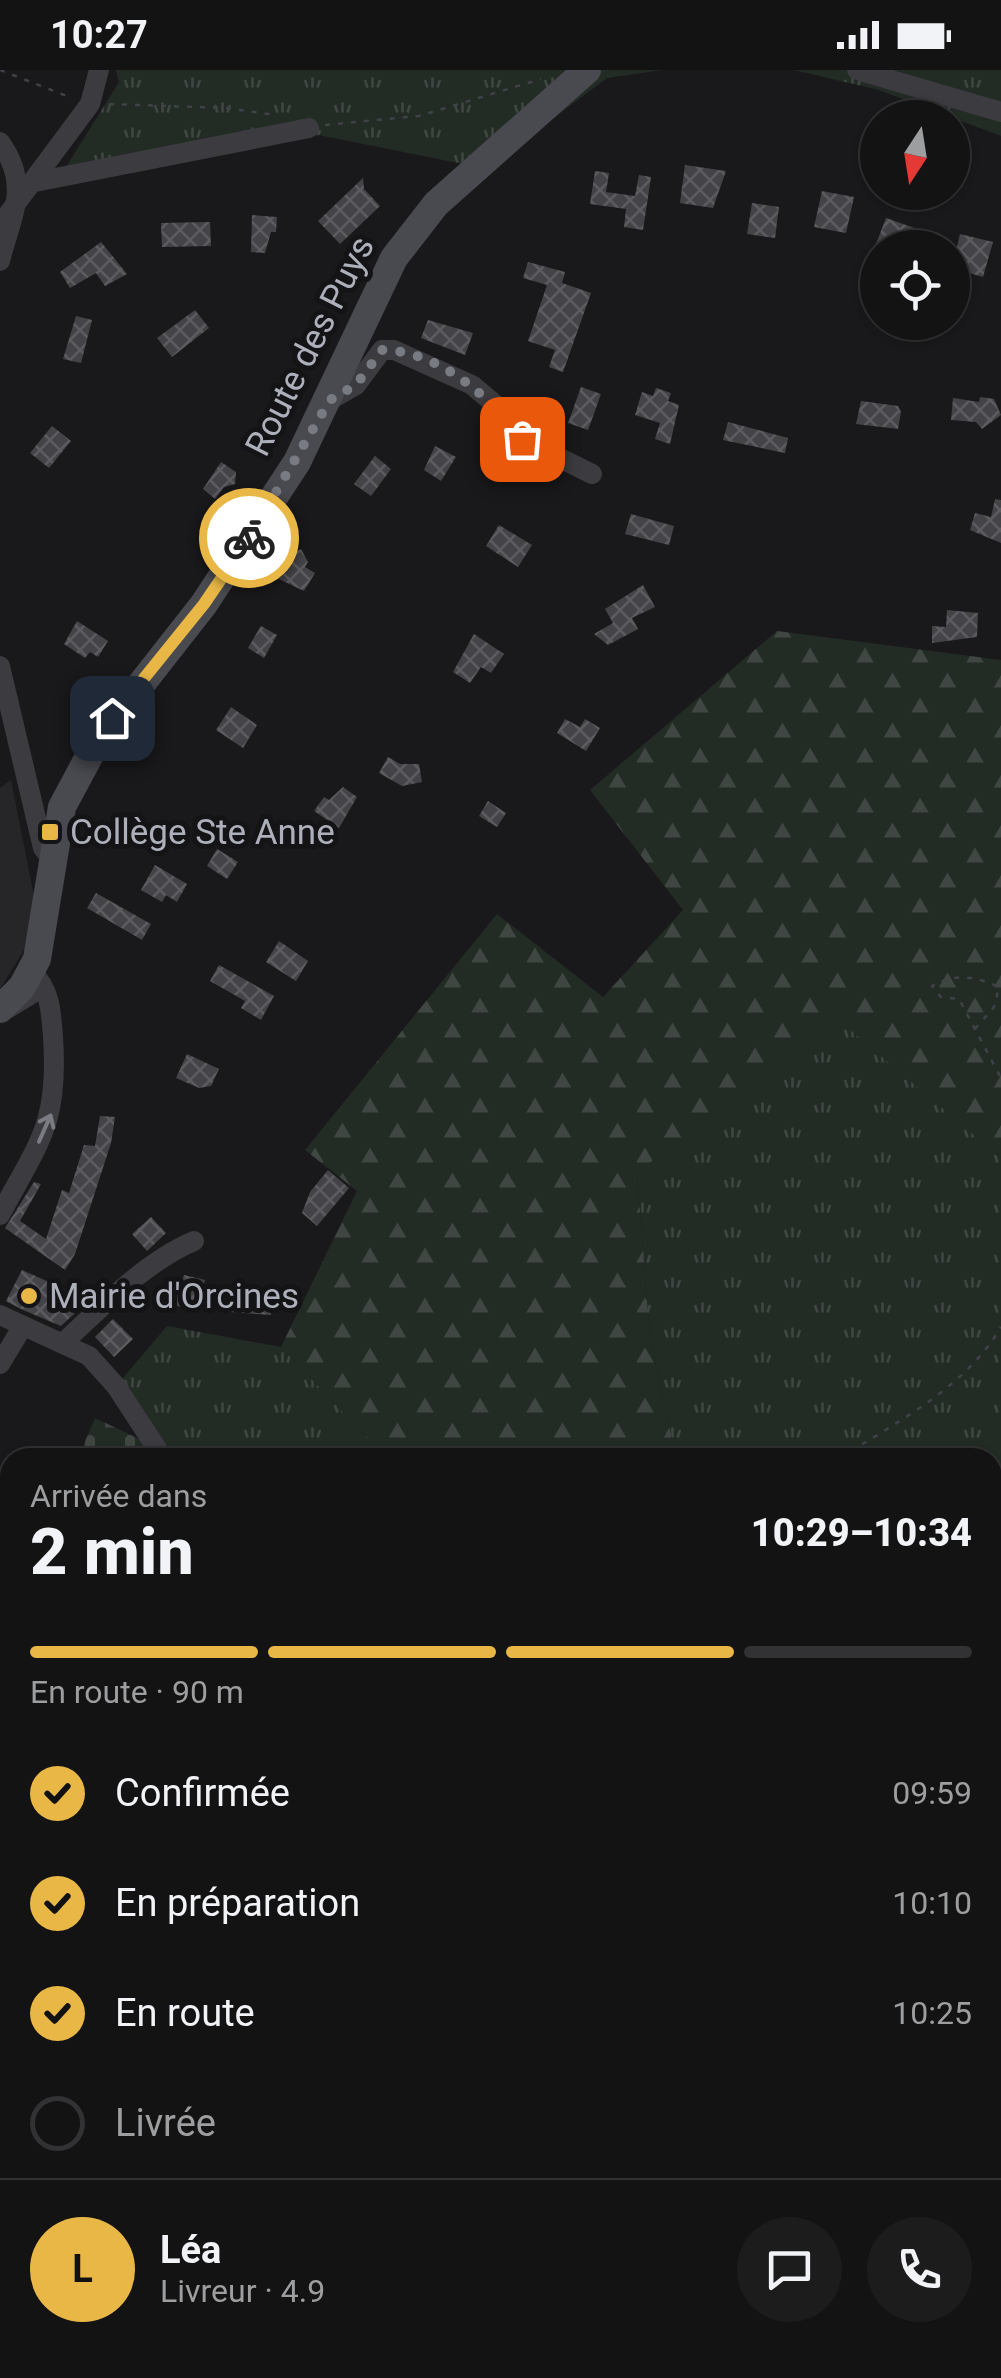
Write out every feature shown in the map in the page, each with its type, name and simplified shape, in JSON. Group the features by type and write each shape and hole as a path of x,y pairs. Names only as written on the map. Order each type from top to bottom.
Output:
{"main road":[{"name":"Route des Puys","path":"39,981 51,858 62,808 98,738 239,553 330,400 369,302 407,238 436,204 584,73"},
{"path":"0,1013 39,981"}],"street":[{"path":"7,218 90,104 98,70"},
{"path":"857,70 1001,112"},
{"path":"35,182 309,128"},
{"path":"0,142 16,165 19,186 7,218 0,261"},
{"path":"330,400 356,385 382,350 394,350 472,384 497,406 522,439 592,474"},
{"path":"0,666 43,848 51,858"},
{"path":"0,1215 54,1107 56,1082 39,981"},
{"path":"63,1343 113,1297 178,1248 194,1241"},
{"path":"0,1316 89,1356 116,1386 156,1448"},
{"path":"0,1364 24,1326"}],"path":[{"path":"0,70 90,104 226,108 273,114 309,128 419,116 564,71 584,73"},
{"path":"975,1029 994,1007 999,987 979,978 949,977 932,986 941,997 959,998 975,1029 1001,1078"},
{"path":"855,1448 948,1388 989,1348 1001,1327"}],"shaded area":[{"path":"11,780 34,896 27,945 0,989 0,788"}],"green space":[{"path":"116,70 662,70 607,78 511,150 463,164 319,135 56,183 119,82"},
{"path":"794,70 1001,70 1001,136 970,124 970,100 906,100"},
{"path":"777,631 1001,660 1001,1158 835,1017 637,1173 650,1338 674,1448 377,1448 281,1347 357,1191 305,1150 497,914 603,997 683,910 590,790"},
{"path":"835,1016 1001,1158 1001,1441 990,1440 984,1448 674,1448 650,1338 637,1173"},
{"path":"167,1326 281,1347 377,1448 157,1448 116,1386"},
{"path":"95,1418 151,1448 82,1448"},
{"path":"990,1439 1001,1441 1001,1448 984,1448"}],"building":[{"path":"685,165 726,171 713,208 680,203"},
{"path":"595,171 609,173 606,192 635,196 639,175 651,177 643,230 624,227 626,209 590,204"},
{"path":"363,178 364,189 380,206 340,244 318,221"},
{"path":"822,191 854,197 846,233 814,227"},
{"path":"752,203 779,207 775,238 747,234"},
{"path":"252,215 277,217 276,232 271,232 265,253 251,252"},
{"path":"886,218 920,230 881,230"},
{"path":"210,222 211,246 162,247 161,223"},
{"path":"970,236 993,242 983,277 970,273"},
{"path":"101,242 127,274 105,286 96,273 70,288 60,272"},
{"path":"528,262 565,272 562,283 591,293 563,372 549,367 555,350 528,341 547,285 523,278"},
{"path":"195,310 209,328 172,357 157,338"},
{"path":"76,316 92,320 81,363 63,359"},
{"path":"428,320 473,333 465,355 421,338"},
{"path":"581,387 601,394 588,430 568,423"},
{"path":"656,388 671,393 668,401 679,405 670,444 655,439 660,423 635,415 642,392 653,396"},
{"path":"980,397 994,399 1001,415 982,429 976,422 951,420 953,398 979,402"},
{"path":"861,401 898,406 898,429 856,424"},
{"path":"728,422 788,438 785,453 723,440"},
{"path":"52,426 71,441 49,468 30,453"},
{"path":"435,446 456,457 441,481 424,470"},
{"path":"375,456 391,469 371,496 354,484"},
{"path":"221,462 236,472 235,484 224,487 215,499 203,489"},
{"path":"995,499 1001,500 1001,543 970,530 975,513 991,517"},
{"path":"631,514 674,526 669,545 625,534"},
{"path":"499,525 532,545 518,567 486,546"},
{"path":"301,549 308,562 305,567 315,573 304,591 262,571 274,551 284,558"},
{"path":"643,585 655,607 632,618 638,629 608,645 594,634 613,623 605,609"},
{"path":"947,610 978,613 977,637 932,643 932,626 946,627"},
{"path":"77,621 108,641 98,657 90,652 85,658 64,644"},
{"path":"261,626 277,635 264,658 248,648"},
{"path":"474,634 504,654 491,673 481,667 470,683 453,672"},
{"path":"231,707 257,725 243,748 216,730"},
{"path":"565,719 580,727 585,719 600,728 586,751 557,733"},
{"path":"388,757 400,764 419,764 422,782 402,786 379,773"},
{"path":"343,787 357,797 339,828 314,811 324,797 329,800"},
{"path":"488,801 506,813 497,827 479,816"},
{"path":"217,849 238,862 227,879 207,866"},
{"path":"155,865 187,884 177,902 166,895 162,902 141,890"},
{"path":"96,893 151,924 142,940 87,908"},
{"path":"279,941 308,961 296,981 266,962"},
{"path":"219,965 274,996 261,1020 241,1008 245,1001 210,981"},
{"path":"187,1054 219,1069 211,1086 199,1088 176,1078"},
{"path":"100,1116 115,1117 111,1143 75,1254 65,1270 5,1228 34,1182 41,1184 20,1221 46,1239 62,1190 69,1193 84,1145 95,1146"},
{"path":"328,1170 349,1188 317,1226 302,1213 310,1192"},
{"path":"151,1217 166,1233 147,1251 132,1234"},
{"name":"Mairie d'Orcines","path":"22,1270 89,1300 61,1326 23,1310 6,1301"},
{"path":"184,1275 205,1280 197,1311 173,1305"},
{"path":"241,1290 273,1292 271,1315 230,1312 231,1294 241,1295"},
{"path":"113,1319 133,1339 114,1357 95,1337"}],"way so far":[{"path":"249,538 330,400 356,385 382,350 394,350 472,384 497,406 522,439"}],"place":[{"name":"Collège Ste Anne","path":"50,832"},
{"name":"Mairie d'Orcines","path":"29,1296"}],"route":[{"path":"112,718 204,604 249,538"}]}
